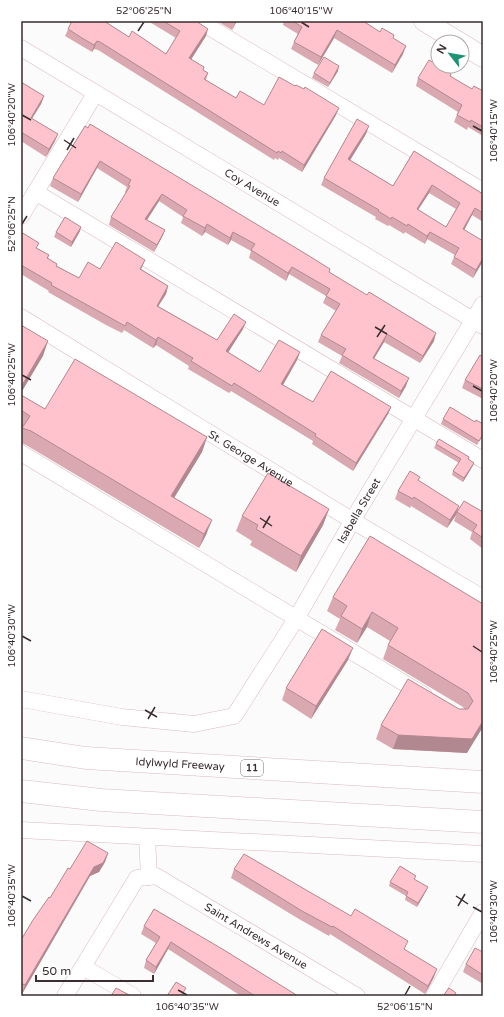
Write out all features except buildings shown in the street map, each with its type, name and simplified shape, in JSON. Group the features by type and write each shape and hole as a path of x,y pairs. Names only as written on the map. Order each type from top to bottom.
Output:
{"highway":[{"name":"Idylwyld Freeway","path":"21,748 86,758 483,782"},
{"path":"21,791 101,800 483,822"}],"main road":[{"path":"424,21 446,34"},
{"path":"470,49 483,56"}],"street":[{"path":"200,21 483,191"},
{"name":"Coy Avenue","path":"21,48 95,94 478,323"},
{"path":"21,216 95,94"},
{"path":"35,192 483,460"},
{"name":"Isabella Street","path":"21,699 122,717 194,724 234,716 296,619 413,419 478,323 483,304"},
{"name":"St. George Avenue","path":"21,317 353,521 483,598"},
{"path":"21,452 296,619 438,703"},
{"path":"21,830 483,854"},
{"path":"65,996 137,878 152,876 147,837"},
{"name":"Saint Andrews Avenue","path":"152,876 357,996"},
{"path":"434,996 483,912"},
{"path":"83,966 133,996"}]}
